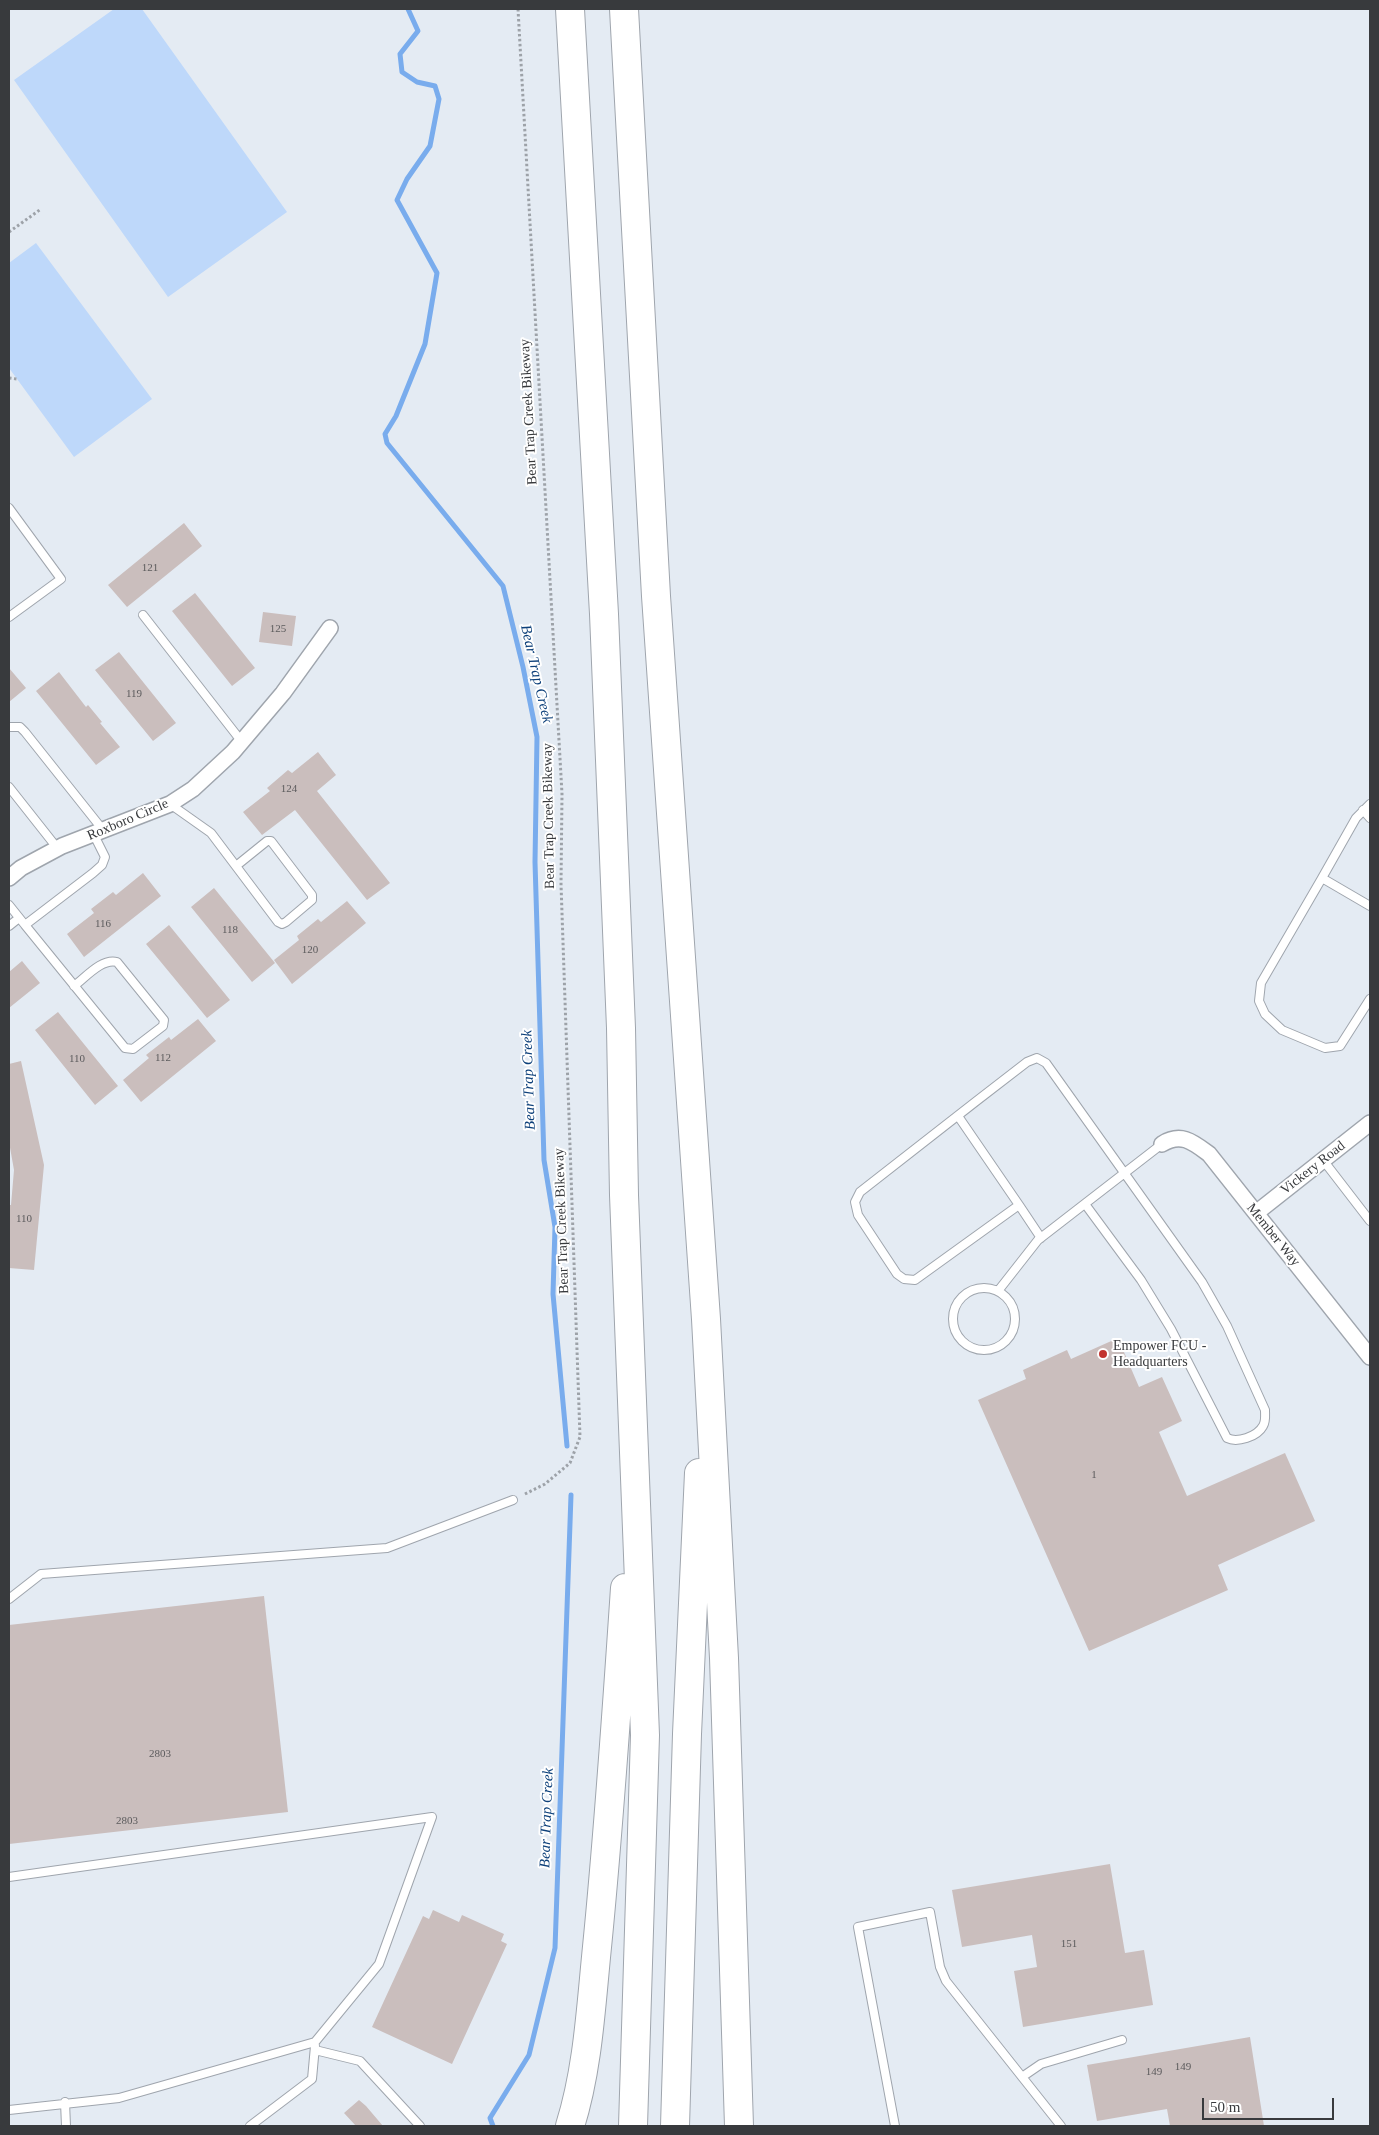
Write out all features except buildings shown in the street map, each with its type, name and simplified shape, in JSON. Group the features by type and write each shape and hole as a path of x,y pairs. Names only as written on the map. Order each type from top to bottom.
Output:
{"highway":[{"path":"570,9 604,614 621,1028 624,1195 645,1735 633,2126"},
{"path":"624,9 655,586 706,1319 724,1658 739,2126"},
{"path":"674,2126 687,1724 706,1319"},
{"path":"570,2126 576,2108 588,2029 608,1837 635,1440"}],"street":[{"name":"Roxboro Circle","path":"9,878 21,868 58,849 170,804 193,789 242,742 283,693 330,628"},
{"name":"Vickery Road","path":"1256,1213 1370,1123"},
{"name":"Member Way","path":"1162,1144 1177,1138 1192,1141 1208,1154 1370,1356"}],"lane":[{"path":"9,508 60,579 9,617"},
{"path":"143,614 242,742"},
{"path":"9,727 20,727 25,732 99,833 105,857 102,865 25,924"},
{"path":"9,787 58,849"},
{"path":"170,804 211,833 278,922 282,924 286,922 312,900 312,895 271,841 267,841 236,866"},
{"path":"1370,804 1356,818 1261,984 1259,1000 1265,1014 1282,1030 1325,1048 1340,1046 1370,999"},
{"path":"1364,810 1370,818"},
{"path":"1322,878 1370,906"},
{"path":"9,905 74,986 125,1048 133,1049 163,1026 164,1020 117,962 110,960 104,962 74,986"},
{"path":"9,926 19,918"},
{"path":"1019,1204 915,1280 904,1279 897,1274 858,1214 855,1202 860,1192 1027,1062 1037,1058 1046,1063 1202,1282 1227,1326 1265,1410 1266,1419 1263,1428 1237,1441 1226,1438 1171,1329 1141,1280 1084,1204"},
{"path":"958,1116 1042,1238"},
{"path":"998,1291 1042,1238 1162,1144"},
{"path":"1323,1160 1370,1221"},
{"path":"986,1288 998,1291 1008,1298 1014,1308 1016,1321 1013,1332 1005,1342 995,1349 971,1348 961,1340 955,1330 953,1318 956,1306 963,1296 974,1290 986,1288"},
{"path":"9,1599 40,1574 387,1548 513,1500"},
{"path":"9,1876 432,1817 379,1964 315,2046 312,2079 255,2125"},
{"path":"896,2126 858,1927 930,1912 940,1967 946,1981 1061,2126"},
{"path":"1022,2077 1041,2064 1122,2040"},
{"path":"9,2110 65,2102 118,2098 315,2046 360,2062 420,2126"},
{"path":"65,2102 66,2126"}],"path":[{"name":"Bear Trap Creek Bikeway","path":"513,1500 545,1484 570,1463 580,1437 562,894 562,794 518,9"},
{"path":"9,232 41,209"},
{"path":"9,378 16,378"}],"shaded area":[{"path":"114,9 142,9 287,212 168,297 14,80"},
{"path":"36,243 152,399 74,457 9,368 9,263"}],"waterway":[{"name":"Bear Trap Creek","path":"408,9 418,31 400,54 402,72 417,82 435,86 439,99 430,146 407,179 397,200 437,273 425,344 396,416 385,434 387,443 503,586 523,667 537,737 535,862 544,1160 555,1227 553,1294 567,1446"},
{"name":"Bear Trap Creek","path":"493,2126 490,2118 529,2055 555,1948 571,1495"}],"place":[{"name":"Empower FCU - Headquarters","path":"1103,1354"}]}
